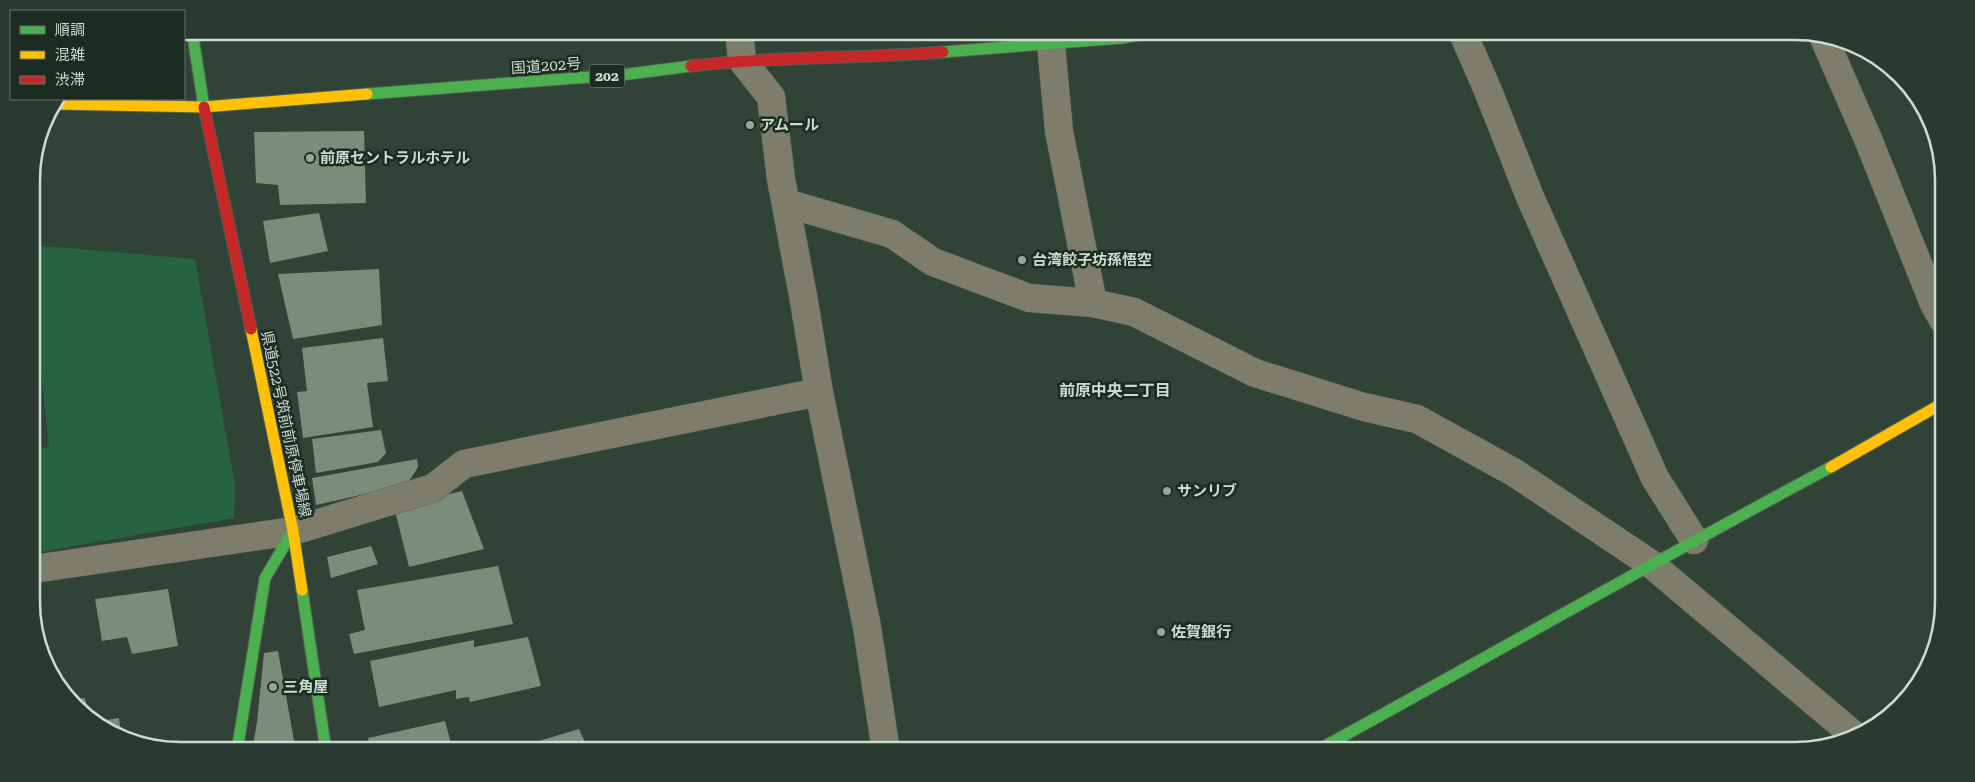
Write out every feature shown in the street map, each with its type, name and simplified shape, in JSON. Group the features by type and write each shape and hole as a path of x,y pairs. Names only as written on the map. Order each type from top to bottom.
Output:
{"main road":[{"name":"県道522号筑前前原停車場線","path":"193,40 204,107 293,531 325,742"},
{"name":"国道202号","path":"63,104 204,107 629,74 742,60 884,57 1098,40"},
{"path":"1331,742 1520,639 1694,540 1833,466 1935,408"},
{"path":"238,742 265,578 293,531"}],"street":[{"path":"740,40 742,60 771,97 781,178 819,392 867,627 885,742"},
{"path":"1466,40 1530,197 1655,478 1694,540"},
{"path":"1050,44 1059,131 1093,303"},
{"path":"1826,44 1868,140 1935,306"},
{"path":"786,203 892,234 933,262 1029,298 1093,303 1134,312 1255,373 1364,407 1417,419 1516,472 1651,564 1849,730"},
{"path":"40,568 293,531 434,488 464,464 819,392"}],"green space":[{"path":"40,246 195,259 235,485 234,518 40,552 40,448 49,447 40,362"}],"building":[{"name":"前原セントラルホテル","path":"364,131 366,203 280,205 278,185 256,183 254,132"},
{"path":"319,213 328,251 270,263 263,221"},
{"path":"379,269 382,325 293,339 278,274"},
{"path":"383,338 388,381 367,383 373,427 303,438 297,392 307,391 302,348"},
{"path":"381,430 386,453 378,462 316,473 312,439"},
{"path":"417,459 418,467 410,480 396,487 316,505 312,478"},
{"path":"462,491 484,549 409,567 394,507"},
{"path":"371,546 378,564 331,578 327,557"},
{"path":"498,566 513,624 354,654 349,634 365,630 357,590"},
{"path":"168,589 178,646 132,654 127,637 102,641 95,599"},
{"path":"528,637 541,686 470,702 469,697 456,699 456,690 379,707 370,661 474,640 474,647"},
{"name":"三角屋","path":"278,651 294,742 254,742 264,653"},
{"path":"79,698 85,698 86,706"},
{"path":"119,718 120,729 118,728 105,720"},
{"path":"445,721 451,742 369,742 368,738"},
{"path":"579,729 585,742 536,742"}],"traffic: fast":[{"path":"193,40 204,107"},
{"path":"943,52 1096,40"},
{"path":"367,94 629,74 691,66"},
{"path":"1332,742 1831,467"},
{"path":"238,742 265,578 293,531"},
{"path":"302,590 325,742"}],"traffic: slow":[{"path":"63,104 204,107 367,94"},
{"path":"251,329 293,531 302,590"},
{"path":"1831,467 1935,408"}],"traffic: jam":[{"path":"691,66 943,52"},
{"path":"204,107 251,329"}],"place":[{"name":"アムール","path":"750,125"},
{"name":"前原セントラルホテル","path":"310,158"},
{"name":"台湾餃子坊孫悟空","path":"1022,260"},
{"name":"サンリブ","path":"1167,491"},
{"name":"佐賀銀行","path":"1161,632"},
{"name":"三角屋","path":"273,687"}],"district":[{"name":"前原中央二丁目","path":"1115,390"}]}
